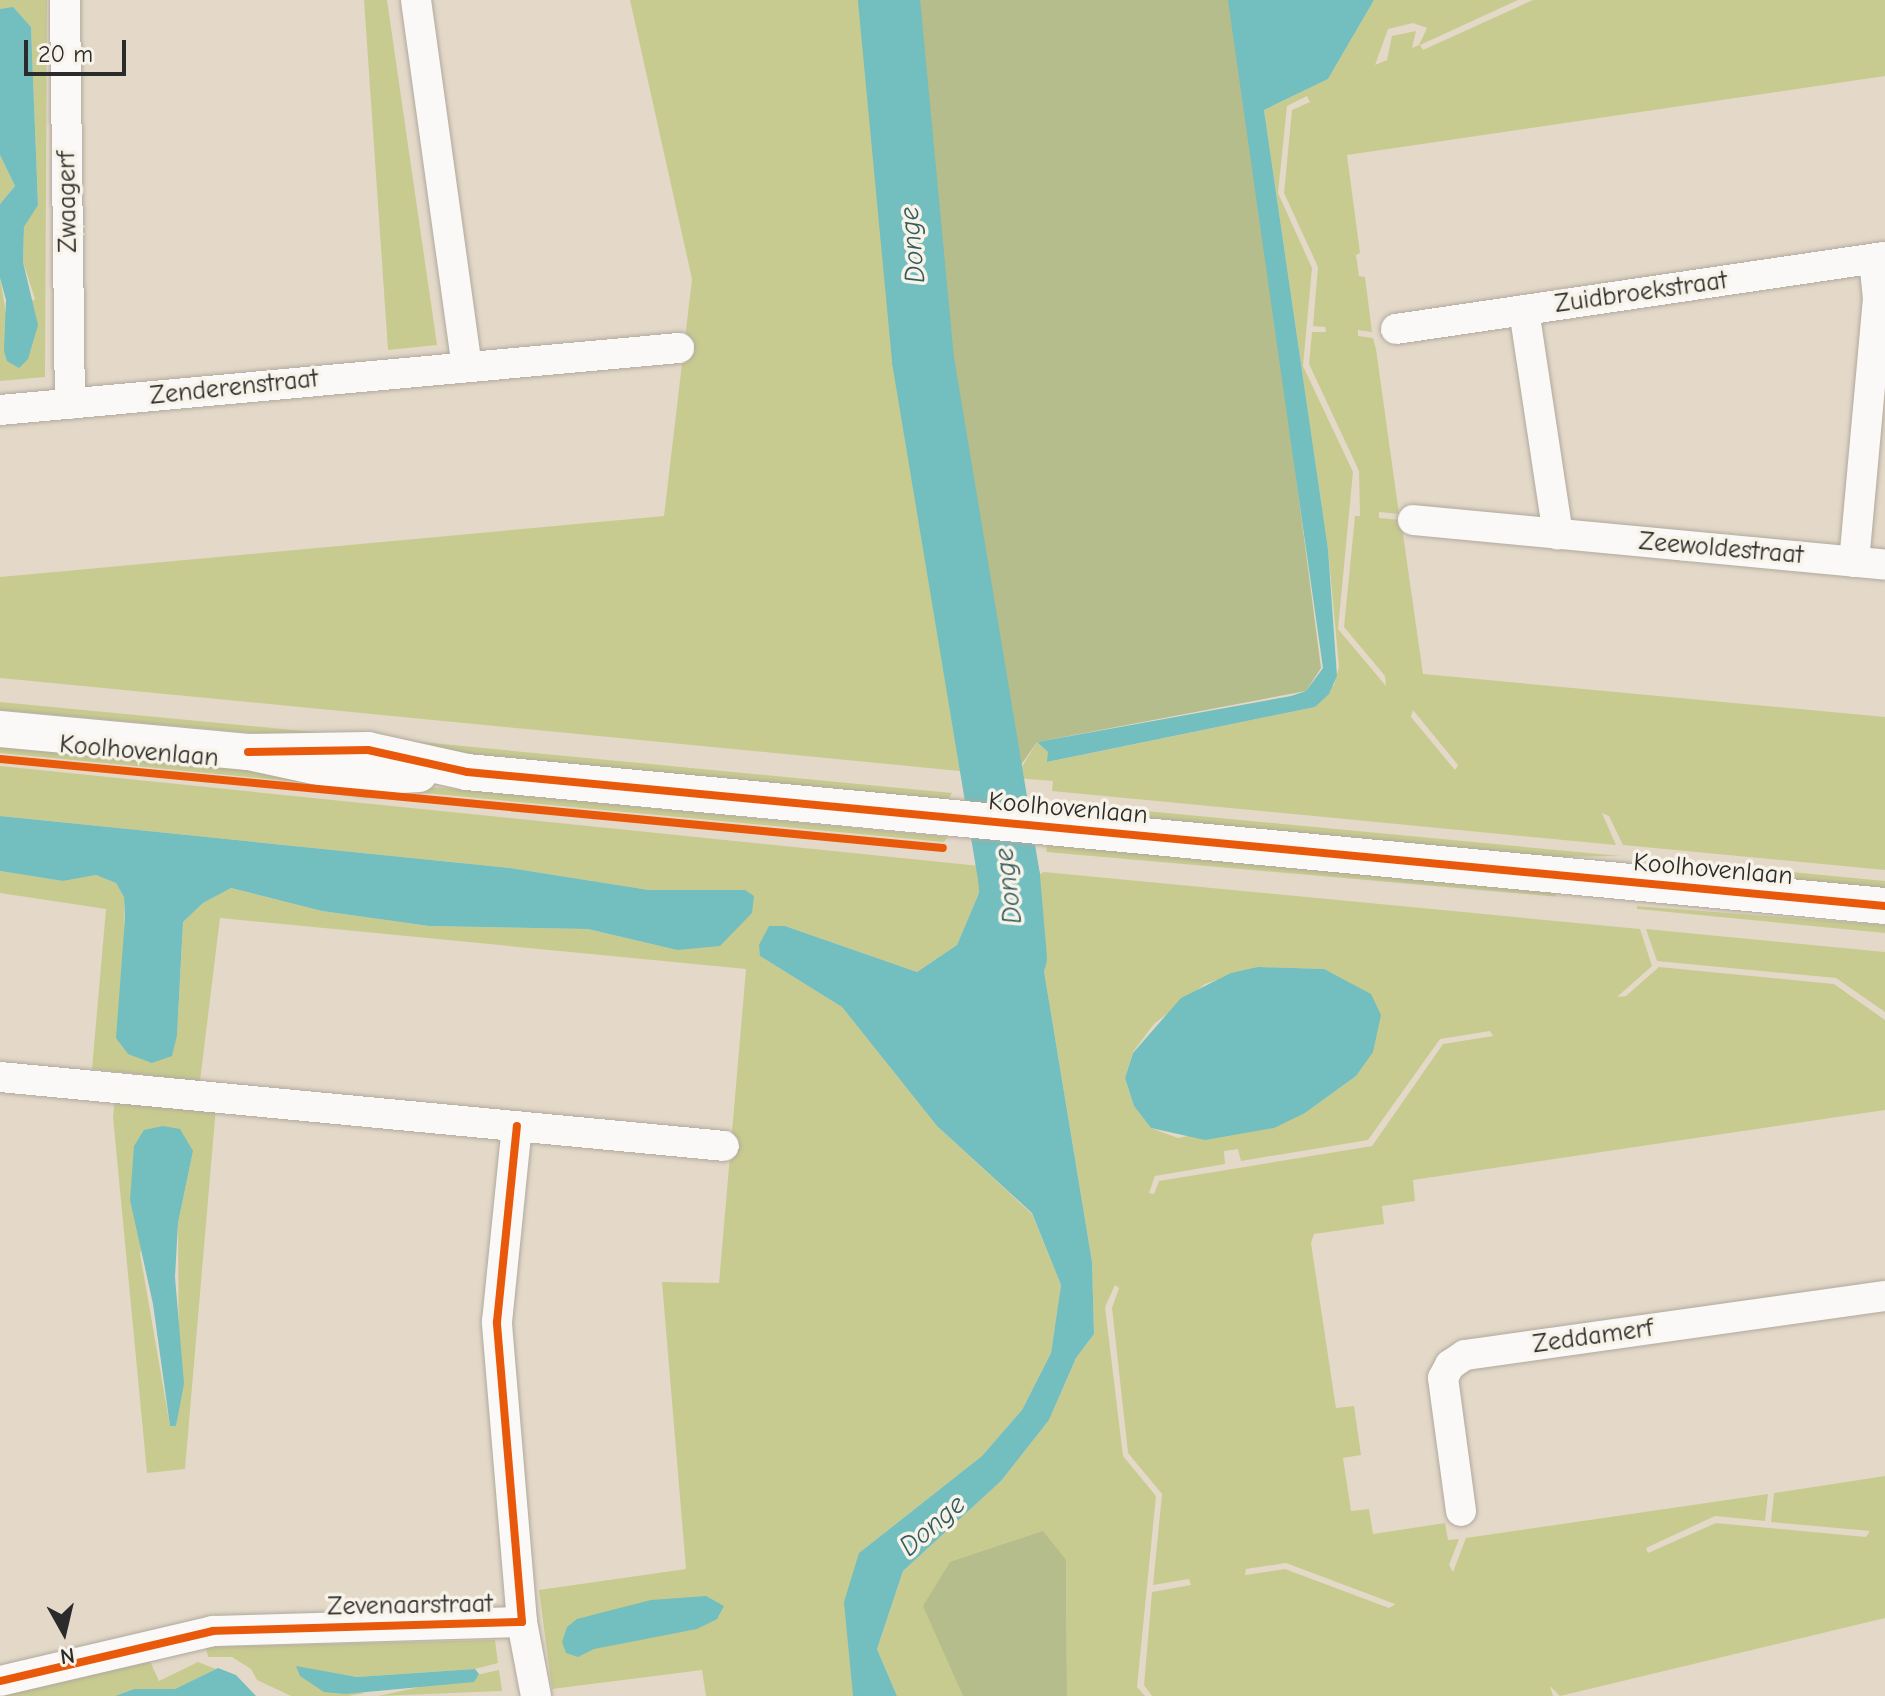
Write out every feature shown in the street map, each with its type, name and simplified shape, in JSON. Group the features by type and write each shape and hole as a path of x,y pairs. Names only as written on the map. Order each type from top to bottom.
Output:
{"street":[{"name":"Zwaagerf","path":"65,0 70,404"},
{"path":"416,0 467,366"},
{"path":"1854,562 1879,258"},
{"name":"Zuidbroekstraat","path":"1396,329 1879,258"},
{"path":"1524,310 1558,534"},
{"name":"Zenderenstraat","path":"0,410 679,348"},
{"name":"Zeewoldestraat","path":"1413,520 1885,565"},
{"name":"Koolhovenlaan","path":"0,729 248,752 365,777 467,772 1885,906"},
{"path":"0,1077 724,1146"},
{"name":"Zevenaarstraat","path":"0,1681 213,1631 522,1622 497,1322 517,1126"},
{"name":"Zeddamerf","path":"1461,1511 1443,1378 1450,1365 1465,1355 1885,1296"},
{"path":"522,1622 536,1696"}],"green space":[{"path":"0,0 47,0 45,377 0,381 0,278 6,313 35,299 23,262 24,227 38,204 31,27 13,8 0,9"},
{"path":"364,0 387,0 437,345 388,350"},
{"path":"630,0 880,0 894,161 970,772 0,678 0,577 664,516 692,279"},
{"path":"880,0 1234,0 1321,668 1306,691 1037,742 1014,775 970,772 894,161"},
{"path":"1374,0 1518,0 1420,45 1423,50 1533,0 1885,0 1885,76 1347,155 1360,253 1356,255 1359,276 1365,277 1372,332 1358,330 1358,336 1373,338 1376,349 1399,514 1379,512 1379,518 1401,520 1423,674 1885,717 1885,870 1623,845 1609,816 1602,813 1616,845 1052,791 1053,781 1015,778 1037,742 1048,752 1048,762 1315,707 1334,685 1339,667 1328,549 1264,110 1328,79","holes":["1413,23 1427,28 1419,45 1412,48 1416,31 1392,36 1387,60 1375,65 1388,29","1307,96 1310,102 1292,110 1284,193 1318,267 1313,326 1325,327 1326,332 1312,332 1309,364 1359,471 1360,516 1355,516 1344,627 1385,676 1386,686 1338,629 1353,472 1303,366 1312,268 1278,193 1287,106","1413,710 1458,765 1455,770 1411,717"]},
{"path":"0,155 15,186 0,204"},
{"path":"0,702 357,736 296,737 0,710"},
{"path":"379,738 952,793 948,800 441,751"},
{"path":"0,745 290,773 353,787 0,753"},
{"path":"0,766 990,867 957,945 917,972 785,926 760,956 842,1007 937,1126 1032,1214 1061,1285 1051,1353 1022,1410 982,1456 859,1553 853,1696 706,1696 702,1670 552,1689 539,1590 686,1569 662,1282 719,1283 746,969 220,918 200,1081 92,1069 106,909 0,893 0,871 63,881 96,875 116,883 124,897 125,951 177,1035 183,922 203,903 231,888 322,911 429,926 588,929 677,950 744,890 649,890 510,868 0,816"},
{"path":"398,786 948,837 944,842 392,790"},
{"path":"1045,802 1620,856 1555,857 1050,810 1044,808"},
{"path":"1047,845 1556,890 1555,897 1046,852"},
{"path":"1642,858 1885,881 1885,889 1693,870"},
{"path":"1044,872 1640,929 1652,966 1617,997 1626,996 1659,967 1834,984 1885,1020 1885,1110 1413,1180 1415,1201 1382,1206 1384,1224 1314,1234 1311,1243 1336,1408 1354,1406 1361,1455 1343,1458 1351,1511 1369,1509 1373,1534 1445,1523 1448,1540 1459,1539 1449,1565 1453,1572 1466,1538 1768,1494 1765,1521 1715,1516 1646,1548 1648,1553 1716,1523 1866,1537 1870,1531 1771,1522 1774,1493 1885,1476 1885,1618 1560,1696 1550,1686 1553,1696 1152,1696 1144,1685 1152,1592 1191,1585 1189,1579 1153,1585 1162,1494 1128,1453 1112,1308 1119,1288 1115,1285 1105,1307 1123,1456 1156,1496 1137,1687 1145,1696 1067,1696 1066,1561 957,1676 963,1696 897,1696 877,1649 903,1571 1001,1481 1049,1420 1076,1358 1094,1334 1092,1262 1029,880","holes":["1258,967 1324,969 1356,1076 1305,1113 1178,1138 1151,1128 1134,1106 1125,1078 1133,1052 1154,1024 1205,984","1490,1031 1493,1036 1443,1044 1372,1146 1159,1181 1154,1194 1149,1193 1155,1176 1225,1164 1224,1151 1238,1149 1241,1161 1368,1140 1440,1039","1286,1563 1396,1604 1389,1608 1285,1569 1245,1575 1246,1569"]},
{"path":"1637,906 1885,925 1885,933 1637,909"},
{"path":"1646,929 1885,952 1885,1012 1836,978 1657,961"},
{"path":"115,1097 216,1107 185,1469 147,1473 113,1117","holes":["193,1151 178,1223 179,1406 176,1426 170,1426 140,1253"]},
{"path":"1043,1531 1066,1560 1067,1696 963,1696 923,1606 950,1562"},
{"path":"495,1640 498,1663 475,1669 357,1677 297,1667 364,1693 349,1696 291,1696 257,1680 251,1669 232,1657 208,1657 206,1647"},
{"path":"149,1659 159,1681 198,1662 216,1669 175,1689 134,1689 115,1696 0,1696"},
{"path":"499,1670 502,1691 378,1696 490,1672"}],"water":[{"path":"1228,0 1374,0 1328,79 1264,110 1328,549 1337,676 1329,694 1315,707 1047,762 1048,752 1037,742 1291,696 1306,691 1323,668"},
{"path":"13,7 31,27 38,205 24,227 23,262 38,325 28,359 19,368 7,361 4,351 6,300 0,278 0,204 15,186 0,155 0,9"},
{"path":"0,816 510,868 649,890 745,890 754,896 752,913 720,946 677,950 588,929 429,926 322,911 231,888 203,903 183,922 177,1035 172,1056 152,1063 128,1054 116,1038 125,918 124,897 116,883 96,875 63,881 0,871"},
{"path":"990,867 1029,880 1092,1262 1094,1334 1076,1358 1049,1420 1001,1481 903,1571 877,1649 897,1696 853,1696 844,1602 859,1553 982,1456 1022,1410 1051,1353 1061,1285 1032,1213 937,1126 842,1007 760,956 759,945 769,926 785,926 917,972 957,945"},
{"path":"1258,967 1324,969 1371,994 1381,1015 1373,1052 1356,1076 1305,1113 1274,1128 1205,1140 1151,1128 1134,1106 1125,1078 1133,1053 1181,998 1231,973"},
{"path":"163,1126 180,1129 193,1151 178,1223 175,1277 184,1384 176,1426 170,1426 153,1304 130,1200 134,1146 144,1130"},
{"path":"706,1596 724,1606 717,1619 697,1629 594,1649 578,1657 566,1653 562,1642 567,1627 577,1619 651,1600"},
{"path":"296,1666 357,1677 475,1669 479,1674 474,1682 345,1694 324,1692 300,1676"},
{"path":"218,1668 236,1675 256,1696 115,1696 134,1689 175,1689"}],"waterway":[{"name":"Donge","path":"889,0 923,360 1009,877 1016,958"}],"cycle path":[{"path":"248,752 368,750 467,772 1885,906"},
{"path":"0,759 943,848"},
{"path":"0,1681 213,1631 522,1622 497,1322 517,1126"}]}
